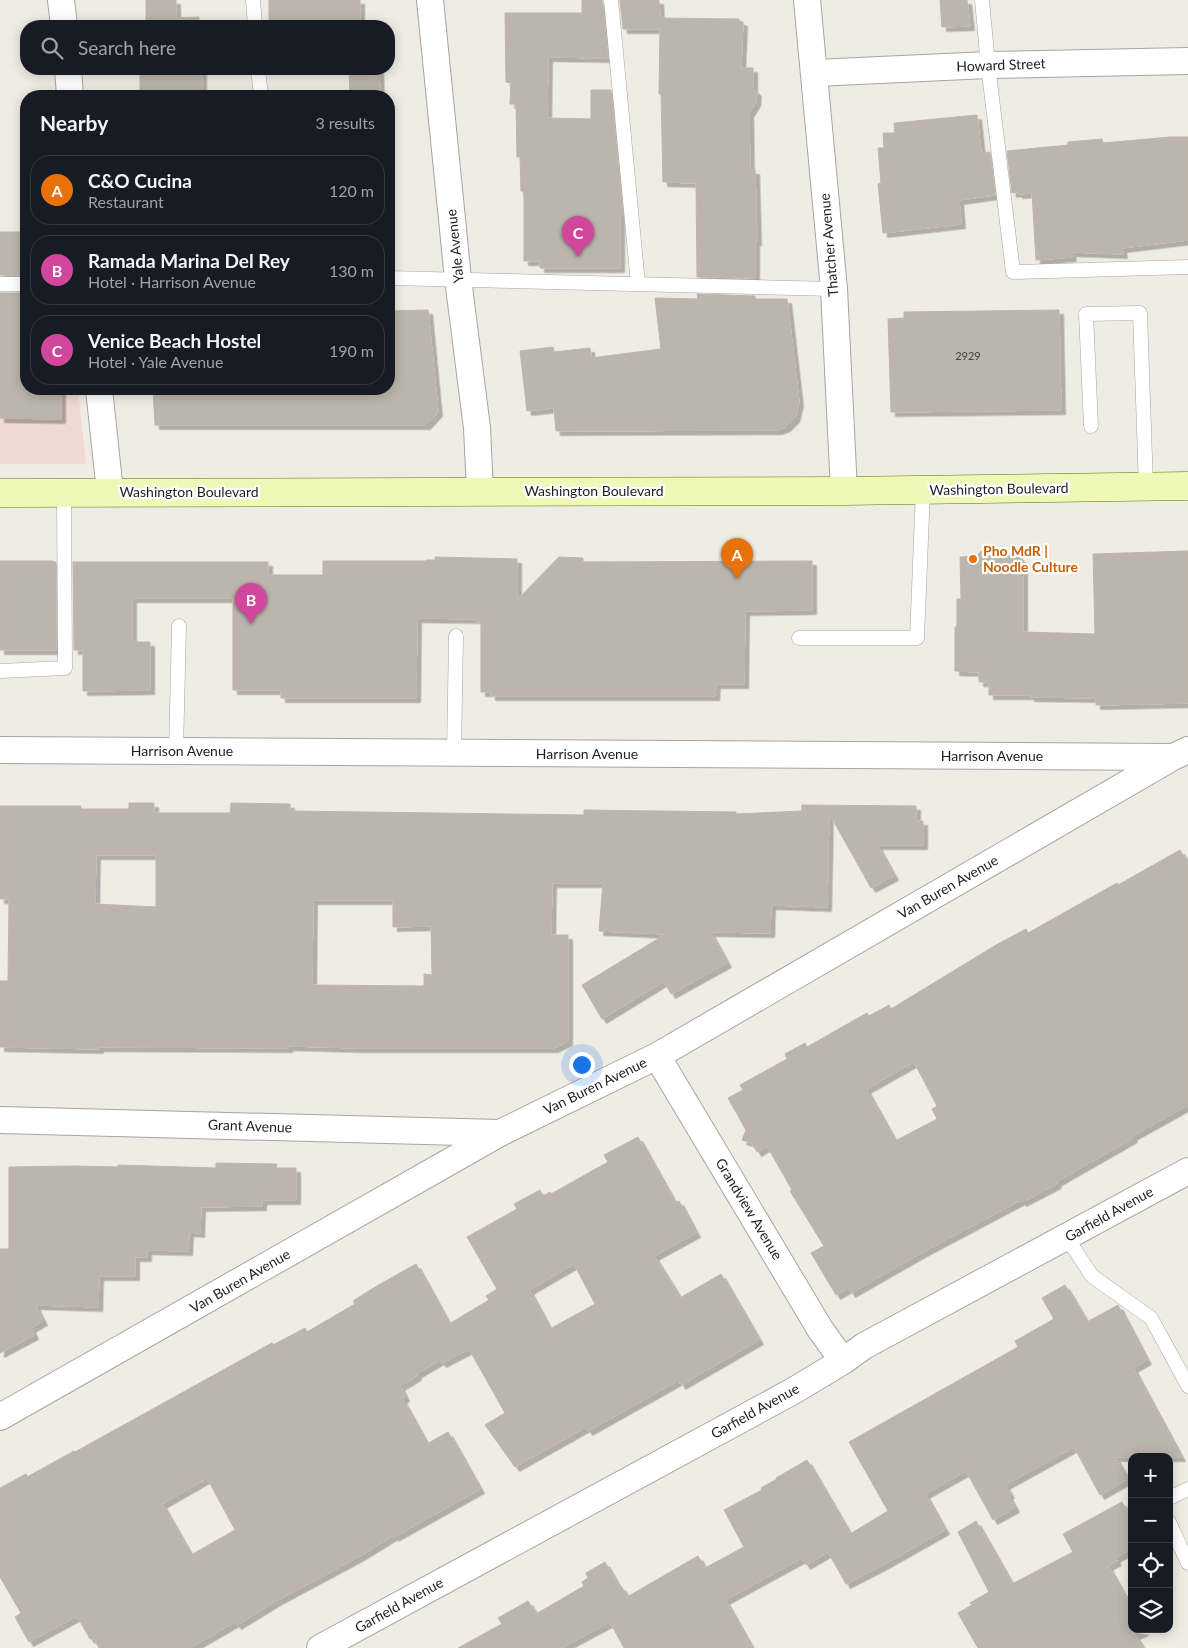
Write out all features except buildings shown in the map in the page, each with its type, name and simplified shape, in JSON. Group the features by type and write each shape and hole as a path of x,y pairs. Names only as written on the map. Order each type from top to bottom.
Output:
{"main road":[{"name":"Washington Boulevard","path":"0,493 844,491 1188,486"}],"street":[{"path":"61,0 63,20"},
{"name":"Yale Avenue","path":"430,0 458,279 477,428 480,491"},
{"name":"Thatcher Avenue","path":"807,0 834,289 844,491"},
{"name":"Howard Street","path":"814,73 988,65 1188,61"},
{"path":"68,75 70,90"},
{"path":"100,395 110,492"},
{"name":"Harrison Avenue","path":"0,750 1181,754"},
{"name":"Van Buren Avenue","path":"0,1418 500,1133 657,1056 1181,754"},
{"name":"Grandview Avenue","path":"657,1056 820,1329 843,1361"},
{"name":"Grant Avenue","path":"0,1120 500,1133"},
{"name":"Garfield Avenue","path":"320,1648 795,1390 864,1346 1188,1171"}],"lane":[{"path":"253,0 255,20"},
{"path":"611,0 638,284"},
{"path":"982,0 1013,272 1188,267"},
{"path":"258,75 260,90"},
{"path":"395,278 834,289"},
{"path":"0,284 20,284"},
{"path":"1091,426 1086,314 1140,312 1146,487"},
{"path":"799,638 917,638 923,490"},
{"path":"0,671 65,668 64,492"},
{"path":"176,751 178,626"},
{"path":"454,753 456,636"},
{"path":"1067,1238 1092,1276 1151,1318 1188,1386"},
{"path":"1173,1496 1188,1489"},
{"path":"1173,1531 1188,1563"}],"shaded area":[{"path":"0,297 20,297 20,395 79,395 86,464 0,464"}],"place":[{"name":"Venice Beach Hostel","path":"578,257"},
{"name":"Pho MdR | Noodle Culture","path":"973,559"},
{"name":"C&O Cucina","path":"737,579"},
{"name":"Ramada Marina Del Rey","path":"251,624"}]}
